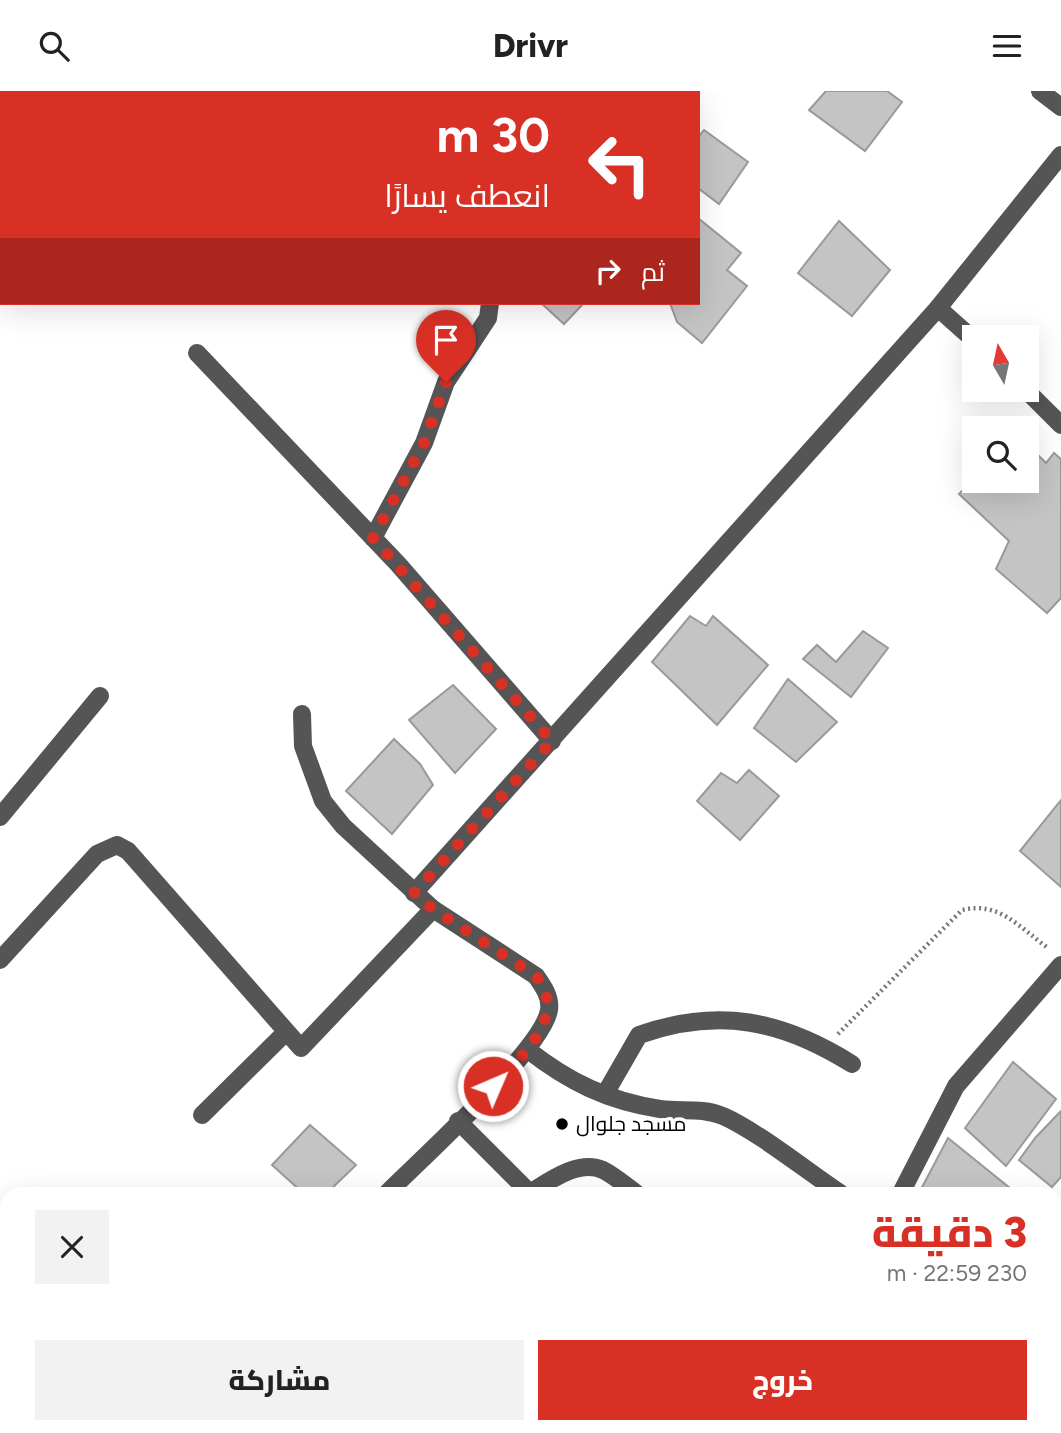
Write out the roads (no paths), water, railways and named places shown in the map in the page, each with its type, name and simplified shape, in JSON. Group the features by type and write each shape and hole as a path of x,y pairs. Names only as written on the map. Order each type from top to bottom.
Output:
{"street":[{"path":"1040,91 1061,107"},
{"path":"414,893 938,308 1061,155"},
{"path":"373,538 424,443 446,382 488,318 490,305"},
{"path":"938,308 962,329"},
{"path":"197,353 373,538 552,741"},
{"path":"1039,403 1061,425"},
{"path":"0,817 100,696"},
{"path":"302,714 303,746 323,801 343,826 433,909 536,976 546,989 549,1010 528,1050 393,1187"},
{"path":"0,960 97,853 117,845 128,851 285,1033 301,1048 433,909"},
{"path":"904,1187 956,1086 1061,965"},
{"path":"605,1094 639,1035 674,1023 726,1019 759,1023 825,1047 852,1064"},
{"path":"202,1115 285,1033"},
{"path":"528,1050 565,1079 605,1094 662,1109 697,1108 724,1117 831,1187"},
{"path":"458,1121 524,1187"},
{"path":"540,1187 568,1171 587,1168 602,1169 628,1187"}],"place":[{"name":"مسجد جلوال","path":"562,1124"}]}
